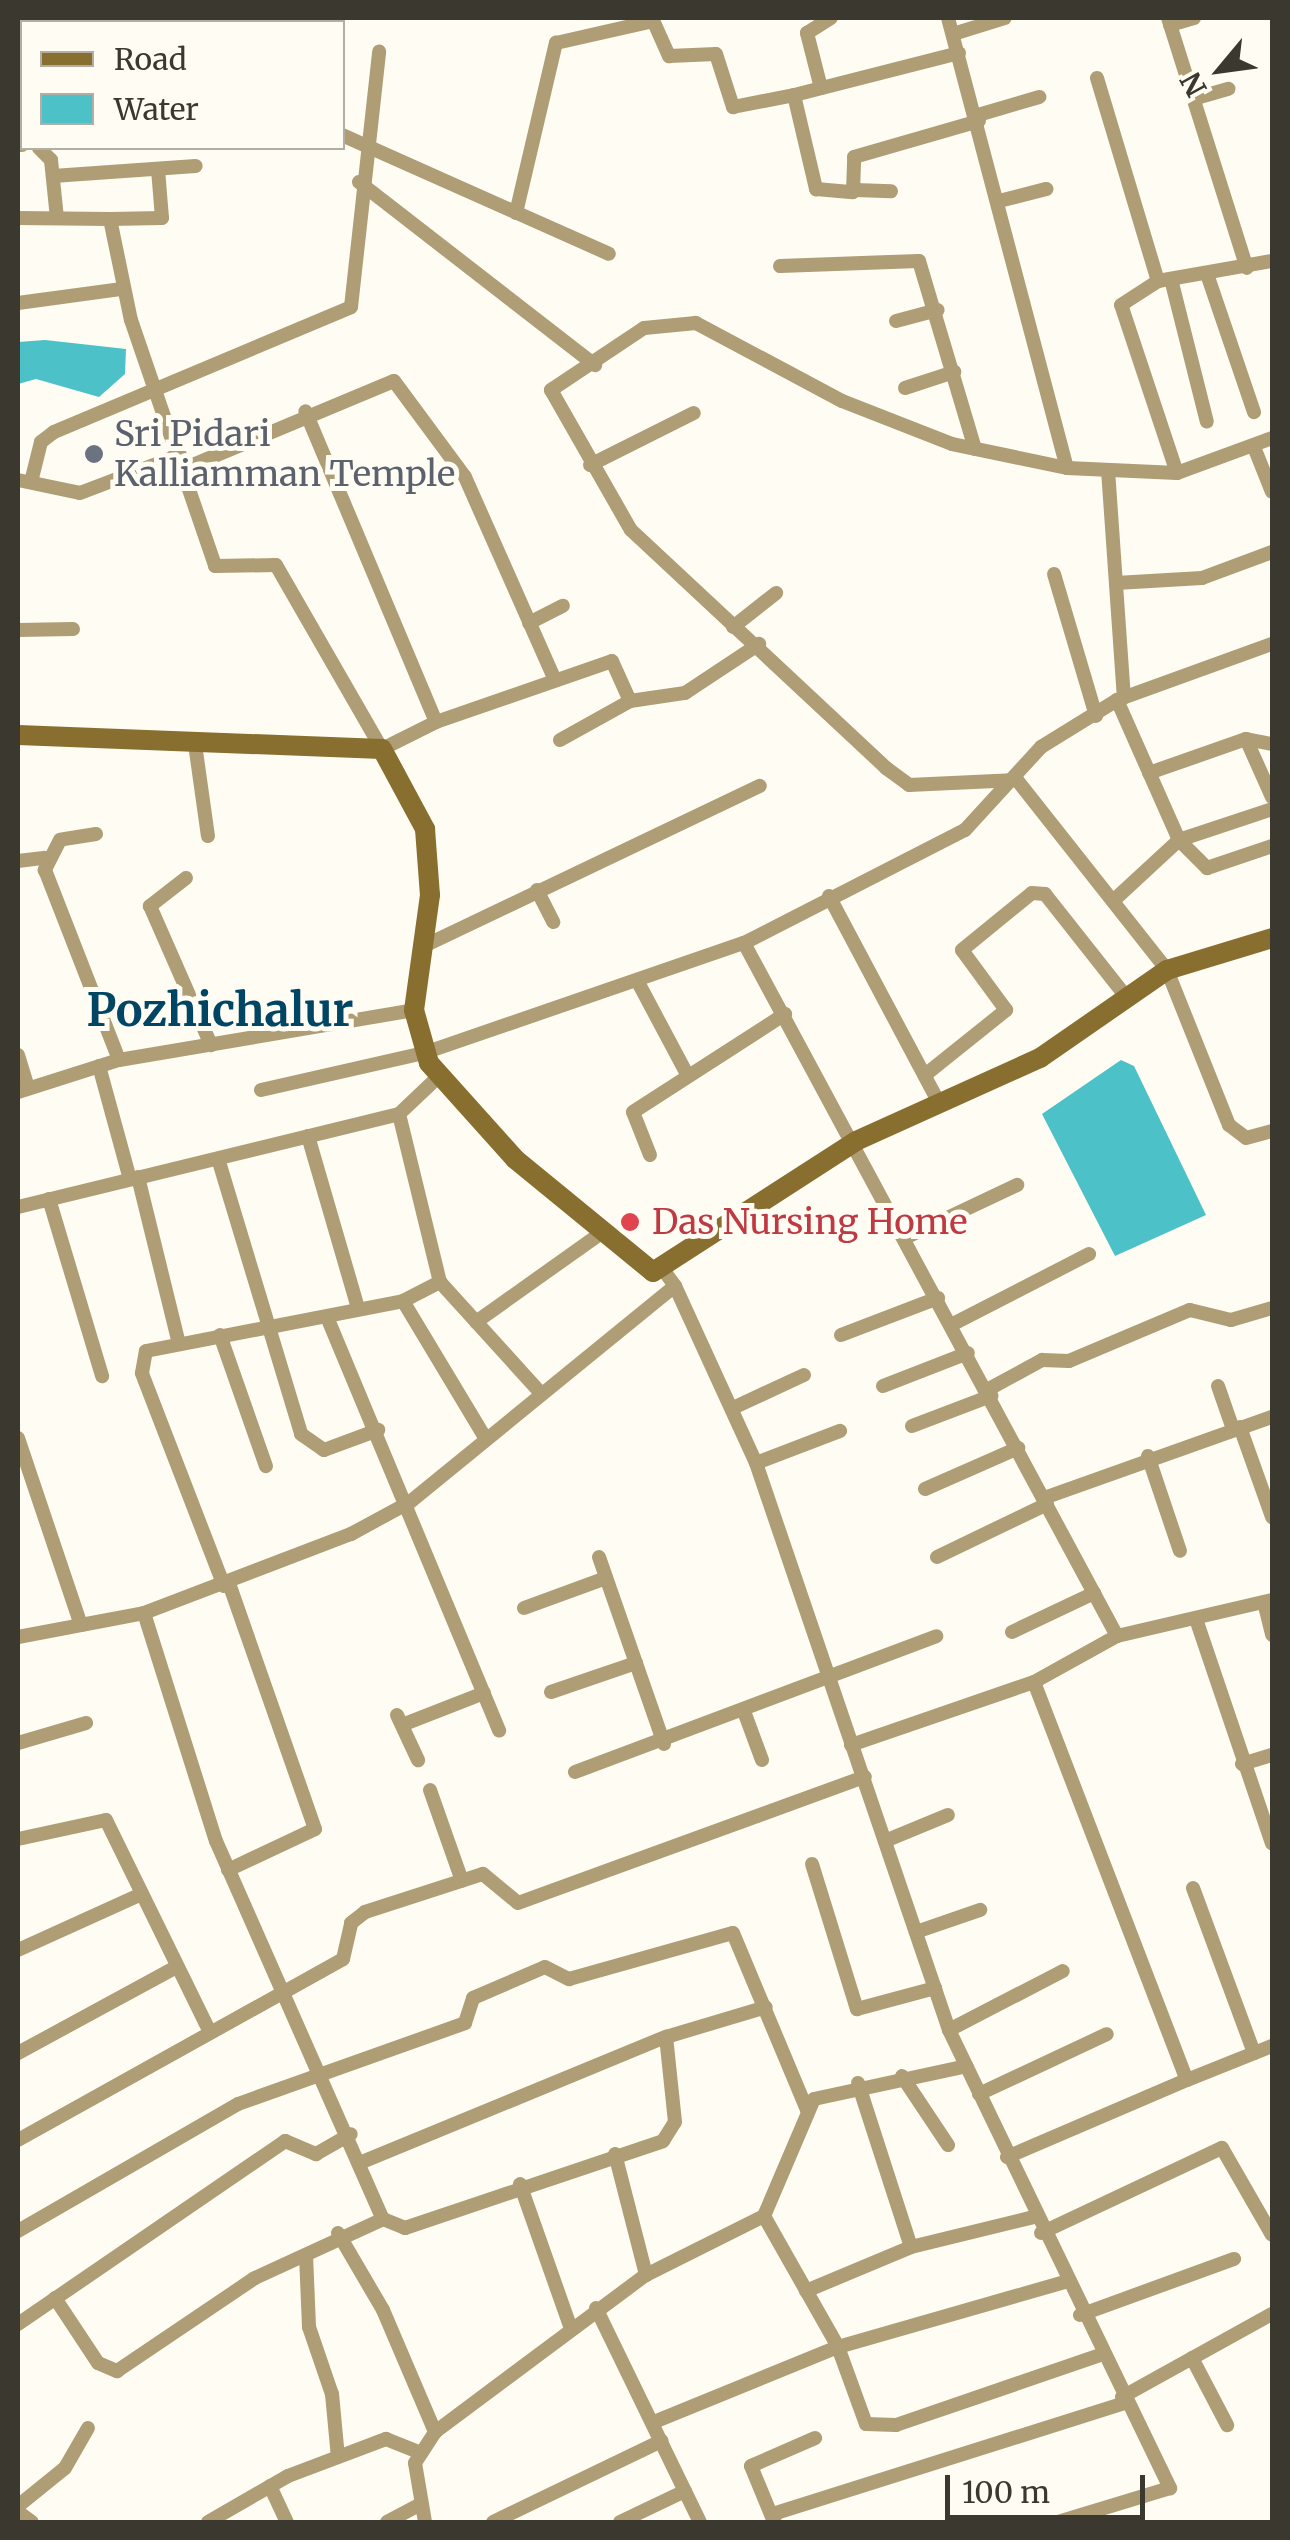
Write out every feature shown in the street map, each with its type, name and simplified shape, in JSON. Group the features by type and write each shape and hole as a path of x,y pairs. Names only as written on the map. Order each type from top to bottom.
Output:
{"street":[{"path":"821,88 807,33 830,18"},
{"path":"948,18 978,118 1067,468"},
{"path":"953,34 1006,18"},
{"path":"1194,18 1169,21 1247,268"},
{"path":"516,213 556,43 652,19 669,56 716,54 732,107 959,53"},
{"path":"379,52 359,182 351,307 154,385 41,442 25,479 80,492 184,461 304,411 394,381 465,478 554,678"},
{"path":"1098,78 1208,422"},
{"path":"1194,99 1229,89"},
{"path":"794,94 818,194 892,190"},
{"path":"855,190 854,157 1039,97"},
{"path":"345,136 609,254"},
{"path":"40,150 53,176 57,218"},
{"path":"53,176 196,166"},
{"path":"18,218 162,218 158,169"},
{"path":"359,182 595,365"},
{"path":"999,200 1046,188"},
{"path":"110,218 122,289 184,461 215,566 276,565 426,828 424,946 414,1010 424,1053 438,1077 600,1234 634,1265 670,1279 735,1407 949,2030 1064,2282 1170,2488 1058,2522"},
{"path":"780,266 920,261 938,310 974,449"},
{"path":"1177,473 1121,316 1136,290 1164,280 1272,262"},
{"path":"1207,274 1254,412"},
{"path":"18,303 122,289"},
{"path":"896,320 938,310"},
{"path":"1017,780 909,785 631,530 551,390 595,365 644,328 696,323 842,401 974,449 1067,468 1177,473 1272,438"},
{"path":"905,388 954,372"},
{"path":"304,411 436,722"},
{"path":"590,464 694,414"},
{"path":"1254,446 1272,492"},
{"path":"1108,470 1120,698 1149,773 1179,840 1207,868 1272,846"},
{"path":"1116,582 1202,578 1272,552"},
{"path":"1054,574 1096,716"},
{"path":"733,627 776,594"},
{"path":"529,623 563,606"},
{"path":"18,630 73,629"},
{"path":"560,740 630,701 685,693 759,644"},
{"path":"261,1090 424,1053 639,984 744,943 829,896 965,830 1017,780 1041,747 1120,698 1272,644"},
{"path":"18,735 382,749 436,722 612,661 630,701"},
{"path":"1149,773 1246,738 1272,744"},
{"path":"1246,738 1272,797"},
{"path":"195,744 208,836"},
{"path":"1017,780 1167,970 1229,1125 1246,1138 1272,1131"},
{"path":"424,946 760,786"},
{"path":"1113,901 1179,840 1272,809"},
{"path":"18,861 44,858 60,840 96,834"},
{"path":"44,858 119,1060"},
{"path":"186,878 150,906 211,1044"},
{"path":"537,890 553,922"},
{"path":"925,1075 1006,1010 962,950 1032,893 1045,894 1126,998"},
{"path":"829,896 938,1100"},
{"path":"18,1637 144,1613 227,1584 410,1502 483,1434 670,1279 856,1141 938,1100 1040,1058 1167,970 1272,938"},
{"path":"744,943 856,1141 1117,1636"},
{"path":"639,984 688,1076"},
{"path":"18,1055 23,1090 119,1060 414,1010"},
{"path":"650,1155 633,1112 785,1014"},
{"path":"100,1066 178,1340"},
{"path":"18,1206 134,1178 220,1165 308,1136 398,1114 438,1077"},
{"path":"398,1114 440,1282 538,1390"},
{"path":"308,1136 357,1306"},
{"path":"220,1165 292,1417 316,1449 378,1430"},
{"path":"907,1237 1018,1185"},
{"path":"49,1199 102,1376"},
{"path":"476,1322 600,1234"},
{"path":"952,1324 1089,1254"},
{"path":"228,1870 315,1829 227,1584 142,1373 146,1351 178,1340 266,1329 327,1317 357,1306 403,1302 440,1282"},
{"path":"841,1335 938,1298"},
{"path":"403,1302 483,1434"},
{"path":"912,1426 989,1393 1042,1360 1069,1361 1190,1310 1231,1320 1272,1308"},
{"path":"327,1317 410,1502 499,1731"},
{"path":"220,1335 266,1466"},
{"path":"884,1386 968,1353"},
{"path":"735,1407 804,1375"},
{"path":"1218,1386 1272,1517"},
{"path":"937,1557 1046,1501 1148,1456 1272,1417"},
{"path":"756,1463 840,1431"},
{"path":"18,1438 81,1626"},
{"path":"925,1489 1018,1448"},
{"path":"1148,1456 1180,1551"},
{"path":"599,1557 664,1744"},
{"path":"524,1608 606,1578"},
{"path":"1012,1632 1094,1593"},
{"path":"852,1745 1034,1682 1117,1636 1268,1601 1272,1635"},
{"path":"144,1613 228,1870 324,2069 383,2219"},
{"path":"1196,1619 1242,1764 1271,1838"},
{"path":"575,1772 830,1683 936,1636"},
{"path":"551,1692 636,1663"},
{"path":"1034,1682 1186,2080"},
{"path":"418,1760 400,1720 484,1693"},
{"path":"745,1714 762,1760"},
{"path":"18,1743 86,1723"},
{"path":"1242,1764 1272,1755"},
{"path":"18,2140 207,2026 349,1953 350,1923 365,1912 462,1881 494,1876 518,1902 865,1777"},
{"path":"430,1790 462,1881"},
{"path":"885,1840 948,1815"},
{"path":"18,1839 102,1818 173,1969 207,2026"},
{"path":"812,1864 857,2010 935,1988"},
{"path":"1193,1888 1254,2053"},
{"path":"18,1950 139,1895"},
{"path":"916,1932 980,1910"},
{"path":"18,2231 238,2104 324,2069 465,2023 473,1998 544,1967 568,1979 733,1933 807,2110 801,2144 764,2216 646,2275 570,2326 435,2432 419,2452 425,2522"},
{"path":"18,2054 173,1969"},
{"path":"949,2030 1062,1970"},
{"path":"362,2162 666,2038 766,2007"},
{"path":"978,2094 1106,2034"},
{"path":"56,2298 98,2362 116,2371 338,2234 383,2219 406,2228 520,2184 663,2141 675,2122 666,2038"},
{"path":"1007,2157 1272,2046"},
{"path":"807,2110 858,2083 966,2066"},
{"path":"902,2076 948,2145"},
{"path":"858,2083 911,2246"},
{"path":"18,2324 285,2140 316,2154 351,2134"},
{"path":"1041,2232 1222,2148 1272,2235"},
{"path":"615,2154 646,2275"},
{"path":"520,2184 570,2326"},
{"path":"764,2216 838,2347 875,2426 1101,2355"},
{"path":"806,2290 911,2246 1034,2217"},
{"path":"338,2234 384,2310 435,2432"},
{"path":"306,2254 311,2340 332,2394 338,2456"},
{"path":"1080,2315 1234,2259"},
{"path":"654,2422 838,2347 1064,2282"},
{"path":"596,2308 700,2522"},
{"path":"815,2438 750,2466 773,2520 1123,2400 1272,2314"},
{"path":"1192,2358 1226,2425"},
{"path":"32,2522 18,2509 65,2468 88,2428"},
{"path":"208,2522 270,2486 338,2456 398,2438 419,2452"},
{"path":"493,2522 661,2440"},
{"path":"270,2486 287,2522"},
{"path":"620,2522 684,2491"},
{"path":"388,2522 421,2504"}],"water":[{"path":"45,340 126,349 125,374 99,397 36,379 18,384 18,342"},
{"path":"1121,1060 1134,1066 1206,1215 1115,1256 1042,1114"}],"place":[{"name":"Sri Pidari Kalliamman Temple","path":"94,454"},
{"name":"Das Nursing Home","path":"630,1222"}],"district":[{"name":"Pozhichalur","path":"220,1011"}]}
